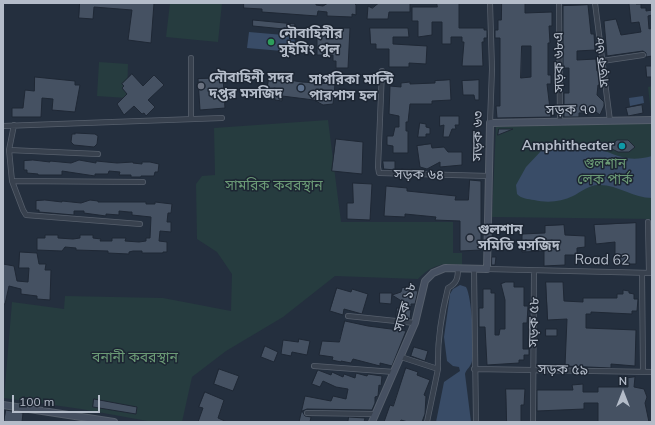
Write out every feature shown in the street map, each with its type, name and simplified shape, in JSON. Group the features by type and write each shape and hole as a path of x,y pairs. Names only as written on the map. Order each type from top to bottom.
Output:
{"street":[{"name":"সড়ক ৬৩","path":"487,269 492,69 490,3"},
{"name":"সড়ক ৬৮এ","path":"559,3 560,122"},
{"name":"সড়ক ৬৮","path":"595,3 610,121"},
{"path":"602,61 643,54"},
{"path":"191,58 191,119"},
{"name":"সড়ক ৬৪","path":"382,72 379,173 385,175 489,176"},
{"path":"3,126 222,118"},
{"name":"সড়ক ৭০","path":"490,123 652,120"},
{"path":"14,125 9,150 12,181 26,215 31,217 140,224"},
{"path":"9,150 98,154"},
{"path":"12,181 143,182"},
{"path":"648,222 650,273"},
{"name":"সড়ক ১৮","path":"372,422 416,323 425,281 433,273 446,268 476,269"},
{"path":"426,422 438,369 437,348 440,321 448,288 456,283 458,279 458,268"},
{"path":"476,269 474,369 476,422"},
{"name":"Road 62","path":"476,269 650,273"},
{"name":"সড়ক ৫৮","path":"533,422 534,270"},
{"path":"642,273 642,372"},
{"path":"348,316 416,323"},
{"path":"401,357 438,369"},
{"path":"314,366 394,372"},
{"name":"সড়ক ৫৯","path":"474,369 652,372"},
{"path":"3,405 114,422"},
{"path":"307,412 376,414"}],"green space":[{"path":"170,3 222,3 218,42 166,37"},
{"path":"99,62 128,64 127,98 97,96"},
{"path":"652,86 652,113 651,113 648,87"},
{"name":"বনানী কবরস্থান","path":"328,120 341,222 453,222 453,253 462,253 462,265 443,264 428,270 418,279 335,276 283,317 226,351 192,377 182,422 153,422 81,409 4,398 12,302 64,309 65,296 163,298 231,311 232,274 217,252 197,239 196,184 202,176 215,175 214,128"},
{"name":"গুলশান লেক পার্ক","path":"652,123 652,219 492,217 496,127"}],"water":[{"name":"নৌবাহিনীর সুইমিং পুল","path":"249,32 295,36 294,52 247,48"},
{"path":"643,96 644,103 630,106 629,98"},
{"path":"574,144 594,147 631,159 652,156 652,198 638,196 605,185 588,187 564,200 544,201 527,199 517,194 516,185 526,167 542,150 557,145"},
{"path":"460,285 466,287 468,293 472,324 473,355 471,365 465,374 471,422 436,422 444,382 460,371 459,367 453,366 447,361 444,337 450,294 453,289"}],"building":[{"path":"80,3 154,3 151,43 128,40 132,10 94,7 93,19 79,18"},
{"path":"244,3 316,3 316,5 323,6 328,3 354,3 356,5 356,15 352,14 352,17 327,16 327,12 318,11 317,16 262,12 262,9 244,8"},
{"path":"379,3 410,3 410,12 389,12 388,19 367,19 368,6 372,8"},
{"path":"437,3 459,3 459,28 484,28 484,30 487,30 487,38 484,38 484,42 482,42 483,66 462,66 464,42 462,42 462,37 451,37 451,44 442,44 442,22 432,22 432,35 418,37 418,21 412,21 412,7 437,7"},
{"path":"502,3 525,3 525,13 552,12 552,26 549,26 550,43 548,43 548,75 551,75 551,84 547,84 551,117 497,118 496,106 500,106 500,38 495,38 495,30 498,30 498,20 501,20","holes":["522,46 531,46 531,77 521,78"]},
{"path":"629,4 641,4 641,8 646,8 646,11 652,10 652,15 648,16 649,29 651,28 652,33 652,56 646,57 646,53 643,51 607,56 604,21 616,19 621,35 641,32 639,22 631,23"},
{"path":"588,5 591,34 594,34 595,50 577,51 577,60 596,59 597,71 600,71 602,85 598,85 597,95 604,102 604,106 600,115 596,112 579,113 579,117 564,117 564,93 569,93 569,68 563,68 563,6"},
{"path":"253,20 295,24 294,30 253,26"},
{"path":"339,28 350,28 348,68 336,68 336,61 333,61 333,55 317,55 317,35 333,36 333,33 339,33"},
{"path":"370,28 408,28 409,37 393,37 393,44 427,46 426,64 409,63 409,67 389,67 389,49 376,49 376,44 371,44"},
{"path":"646,66 652,66 652,77 647,77"},
{"path":"132,74 143,86 154,75 164,85 148,100 155,107 146,116 134,106 124,115 117,104 127,94 122,88 124,86 122,84"},
{"path":"35,77 75,81 75,85 80,85 75,112 52,110 53,99 42,98 41,117 12,117 12,108 23,108 25,90 34,91"},
{"name":"সাগরিকা মাল্টি পারপাস হল","path":"269,77 302,82 335,84 333,104 323,105 314,100 282,96 282,101 275,100 274,95 267,92"},
{"path":"223,78 225,108 200,110 198,79"},
{"path":"450,80 451,100 432,101 432,104 410,104 408,122 406,122 406,131 408,131 408,153 393,153 393,146 387,145 387,136 393,136 395,127 399,127 399,116 389,114 390,86 401,87 401,83 435,83 435,81"},
{"path":"479,80 479,100 475,100 474,95 463,95 462,81"},
{"path":"642,105 643,113 628,116 626,108"},
{"path":"440,116 459,116 459,125 455,125 456,129 452,129 449,137 443,137 444,125 440,126"},
{"path":"420,123 426,124 426,127 430,128 430,134 426,134 426,137 418,137"},
{"path":"499,129 513,129 498,135"},
{"path":"72,134 95,134 98,136 97,144 94,147 74,145 71,142"},
{"path":"336,139 363,142 362,174 332,171"},
{"name":"Amphitheater","path":"617,140 628,140 635,147 629,152 618,152 610,148"},
{"path":"431,144 432,148 444,147 448,152 462,152 462,165 440,167 440,162 427,169 420,167 417,146"},
{"path":"33,160 71,163 79,160 96,163 96,161 117,163 133,162 142,164 142,162 150,162 159,164 158,172 155,172 154,176 131,177 131,175 119,175 120,172 109,171 108,174 95,174 95,176 62,171 62,175 38,175 27,173 27,170 24,170 24,161"},
{"path":"383,161 395,161 395,170 384,169"},
{"path":"470,180 481,181 481,250 460,251 460,221 435,220 436,217 405,214 405,217 384,216 386,186 407,188 407,191 456,196 455,200 468,200"},
{"path":"353,183 372,184 370,220 347,219 347,203 353,203"},
{"path":"45,200 81,203 90,200 98,202 146,202 146,204 155,204 155,202 172,204 171,213 168,213 167,222 171,222 171,232 160,231 159,241 167,242 167,252 142,253 142,251 133,251 129,252 129,254 108,253 108,251 76,250 76,248 65,247 62,251 37,250 37,238 45,238 45,235 58,235 58,238 73,239 80,238 80,235 93,235 93,238 101,239 100,241 112,241 112,238 126,238 125,241 139,242 146,241 146,238 150,238 151,217 132,215 132,212 119,211 119,215 106,214 106,216 84,213 84,211 74,211 74,215 39,212 39,210 36,210 36,201"},
{"path":"636,223 636,264 615,264 615,242 596,244 594,225"},
{"path":"564,225 565,235 585,236 585,247 577,248 577,255 565,255 565,265 544,266 544,251 522,252 522,234 545,233 545,226"},
{"path":"20,252 37,253 39,264 46,264 45,270 51,270 50,300 37,299 37,296 21,294 21,289 9,286 5,304 3,304 3,264 14,266 17,281 28,282 29,268 19,268"},
{"path":"492,257 496,257 495,265 492,265"},
{"path":"506,282 514,282 514,287 524,287 524,306 528,306 527,323 523,323 523,349 529,349 529,355 524,355 524,360 519,360 519,363 487,365 485,327 479,327 479,308 483,308 483,289 491,289 491,293 495,293 495,335 499,335 500,329 505,329 505,300 501,284"},
{"path":"546,282 563,282 564,301 583,302 583,298 617,298 617,294 623,294 623,290 634,294 634,299 638,299 637,311 632,311 632,314 591,312 591,314 586,314 586,328 636,330 635,366 611,364 611,368 565,366 567,319 548,320"},
{"path":"412,287 412,290 418,291 415,304 411,304 411,307 392,295 401,292 402,288"},
{"path":"337,288 351,292 352,289 368,294 362,314 344,309 343,315 330,311"},
{"path":"380,293 392,293 391,304 380,303"},
{"path":"397,308 411,310 410,319 396,317"},
{"path":"345,321 368,326 406,331 392,366 380,363 380,366 353,359 351,363 341,362 332,360 333,357 319,355 322,341 339,342"},
{"path":"546,329 557,329 557,336 546,336"},
{"path":"299,339 310,341 307,355 292,352 291,356 281,354 283,340 298,342"},
{"path":"265,346 278,352 274,362 261,357"},
{"path":"414,347 428,351 425,361 411,356"},
{"path":"406,368 418,372 417,375 430,380 424,395 426,396 425,414 422,422 408,422 401,420 400,422 384,422 390,405 393,406"},
{"path":"219,369 239,376 233,391 214,384"},
{"path":"318,370 331,375 332,372 343,377 344,374 355,378 356,373 367,376 368,374 382,376 381,386 379,385 378,396 375,397 375,403 372,410 307,409 302,411 305,416 311,417 310,422 299,422 305,396 331,401 333,396 346,399 348,389 336,387 323,381 320,387 312,384"},
{"path":"635,377 634,387 644,389 647,397 645,403 649,422 598,422 598,403 584,403 584,409 537,411 537,390 573,390 572,385 583,384 583,392 598,392 598,387 628,387 628,378"},
{"path":"506,389 525,389 524,405 521,405 521,422 507,422"},
{"path":"205,392 224,400 218,418 227,422 198,422 203,408 199,407"},
{"path":"94,399 137,407 136,414 93,407"},
{"path":"6,410 23,413 22,422 4,422"},
{"path":"349,417 365,418 364,422 348,422"}],"place":[{"name":"নৌবাহিনীর সুইমিং পুল","path":"271,42"},
{"name":"নৌবাহিনী সদর দপ্তর মসজিদ","path":"201,86"},
{"name":"সাগরিকা মাল্টি পারপাস হল","path":"301,88"},
{"name":"Amphitheater","path":"622,146"},
{"name":"গুলশান সমিতি মসজিদ","path":"470,238"}],"park label":[{"name":"সামরিক কবরস্থান","path":"274,186"}]}
